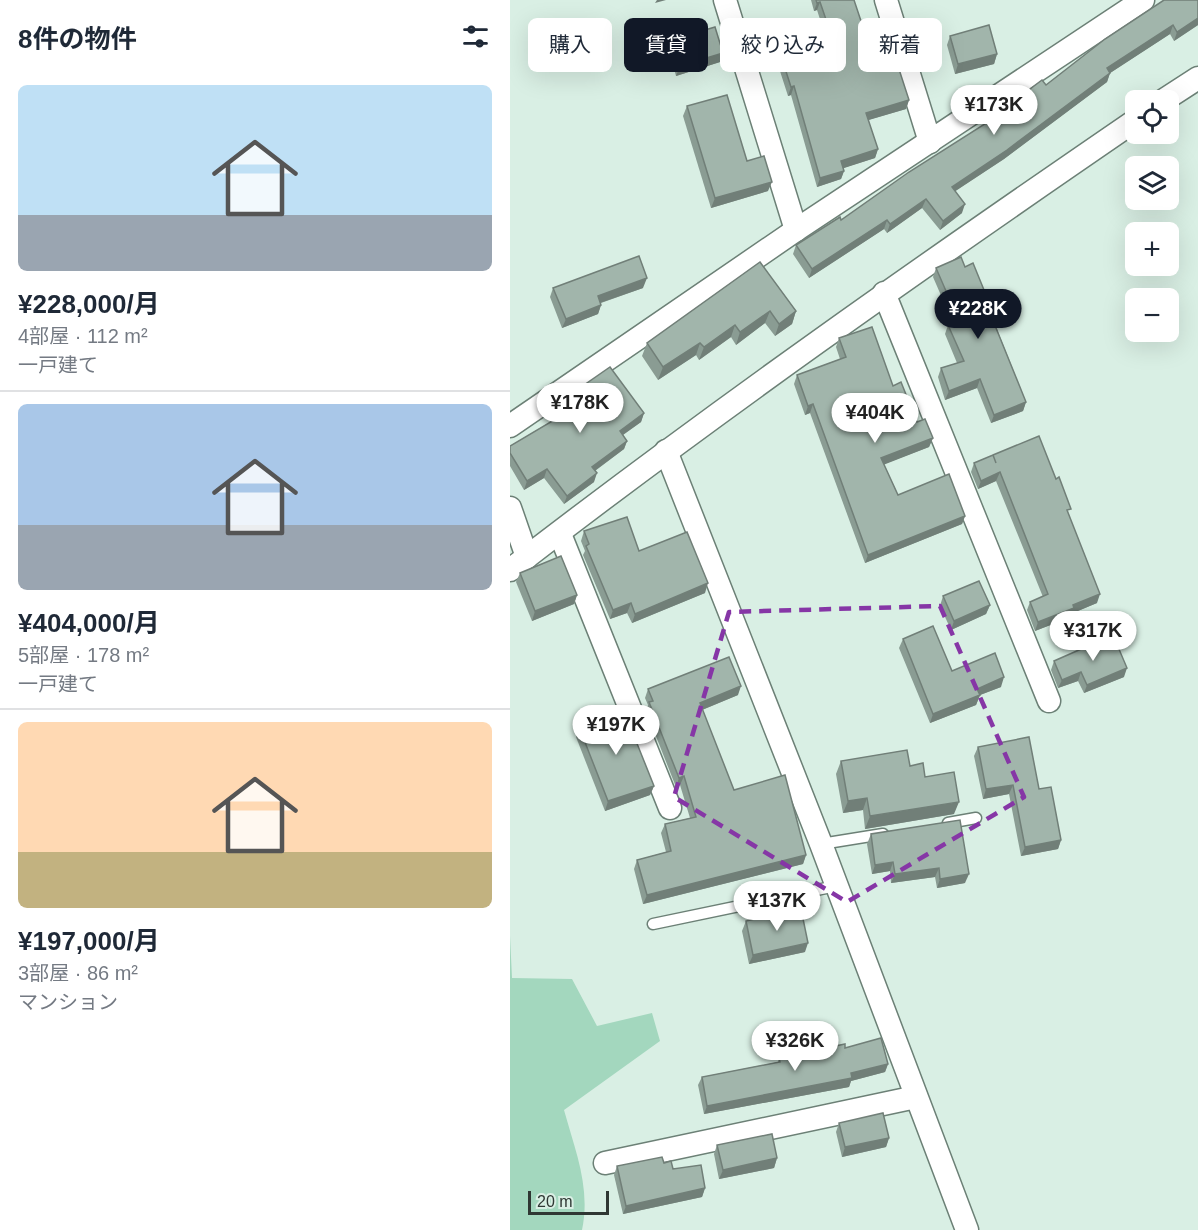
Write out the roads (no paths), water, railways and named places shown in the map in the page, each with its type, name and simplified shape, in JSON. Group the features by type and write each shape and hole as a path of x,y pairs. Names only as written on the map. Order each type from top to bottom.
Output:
{"street":[{"path":"725,0 796,230"},
{"path":"886,0 930,142"},
{"path":"510,426 796,230 1143,0"},
{"path":"1179,90 1198,78"},
{"path":"510,508 518,564 560,534 666,450 884,293 1125,128"},
{"path":"884,293 1049,701"},
{"path":"666,450 821,844 967,1230"},
{"path":"560,534 670,808"},
{"path":"605,1163 916,1097"}],"lane":[{"path":"931,826 976,818"},
{"path":"821,844 898,831"},
{"path":"653,924 836,886"}]}
